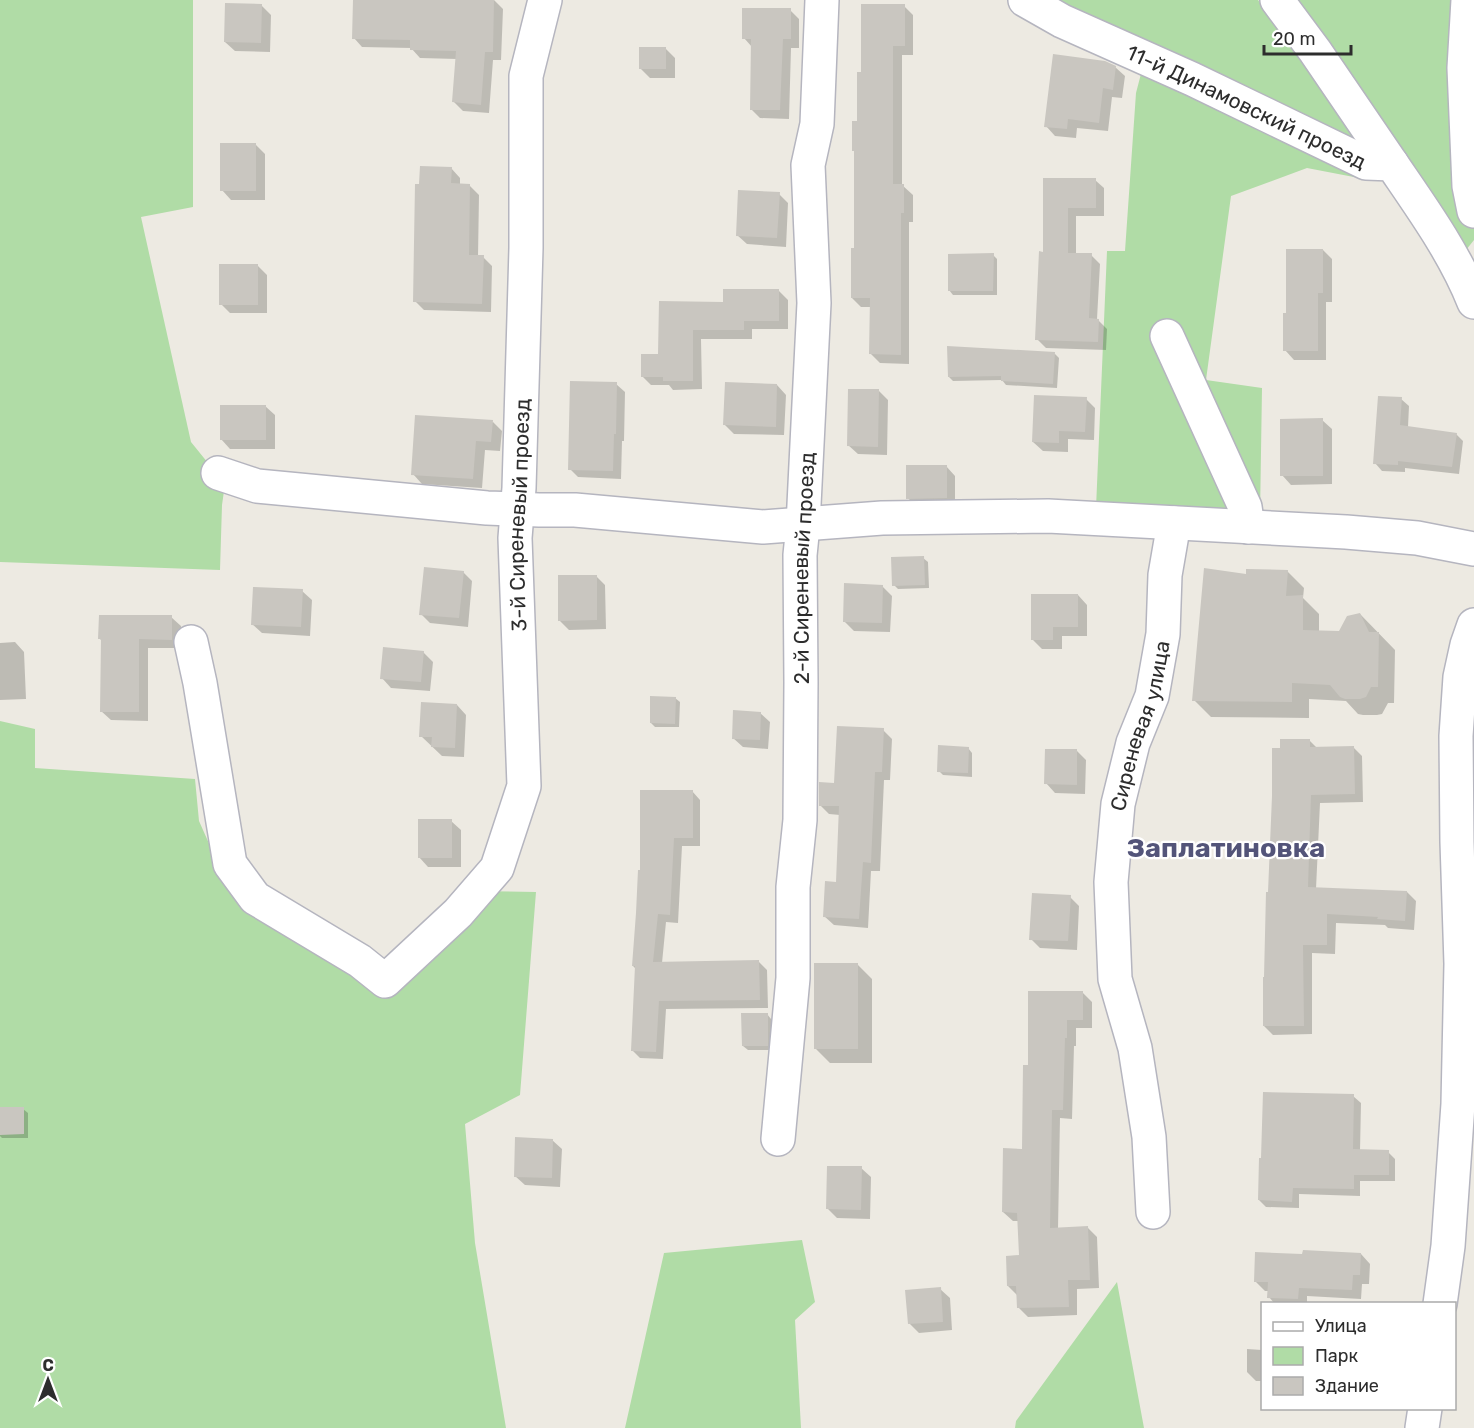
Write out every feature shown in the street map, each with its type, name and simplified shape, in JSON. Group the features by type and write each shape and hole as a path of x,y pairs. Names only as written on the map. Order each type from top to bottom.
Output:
{"street":[{"name":"3-й Сиреневый проезд","path":"191,642 230,864 255,898 360,961 385,981 458,912 497,868 524,786 515,538 518,509 526,248 526,76 545,0"},
{"name":"2-й Сиреневый проезд","path":"778,1139 793,978 793,887 800,820 800,555 814,303 808,165 817,123 822,0"},
{"name":"11-й Динамовский проезд","path":"1025,0 1062,21 1192,79 1366,163 1392,164 1472,286"},
{"path":"1277,0 1315,51 1392,164"},
{"path":"1468,0 1464,68 1469,186 1474,211"},
{"path":"1167,336 1245,507 1248,527"},
{"path":"218,473 257,486 487,508 574,510 763,527 882,519 1048,516 1417,538 1474,549"},
{"name":"Сиреневая улица","path":"1153,1212 1149,1137 1135,1048 1115,979 1111,882 1121,794 1133,742 1152,696 1163,634 1165,575 1174,523"},
{"path":"1440,1302 1448,1246 1458,1104 1461,964 1456,736 1460,677 1474,625"},
{"path":"1422,1428 1425,1410"}],"green space":[{"path":"0,0 193,0 193,207 141,217 191,442 225,484 220,570 0,562"},
{"path":"1049,0 1258,0 1323,85 1362,147"},
{"path":"1296,0 1474,0 1474,240 1466,250"},
{"path":"1143,66 1363,171 1359,178 1307,168 1231,196 1206,380 1262,388 1260,516 1096,508 1107,251 1125,251 1136,93"},
{"path":"0,721 35,729 35,768 195,779 199,821 231,893 389,961 467,891 536,892 520,1095 465,1124 475,1243 506,1428 0,1428"},
{"path":"802,1240 815,1302 795,1320 801,1428 625,1428 664,1253"},
{"path":"1117,1282 1144,1428 1015,1428 1016,1421"}],"building":[{"path":"353,0 494,0 493,52 485,52 481,105 452,102 456,51 410,50 410,40 352,39"},
{"path":"225,3 262,4 261,43 224,42"},
{"path":"861,4 905,4 905,46 893,46 893,184 904,184 904,213 901,213 901,355 869,354 870,298 851,298 851,248 854,248 852,121 857,121 857,72 861,72"},
{"path":"742,8 791,8 791,39 783,39 780,110 750,110 751,39 742,39"},
{"path":"639,47 666,47 666,69 639,69"},
{"path":"1053,54 1105,61 1116,66 1113,90 1103,88 1099,123 1068,119 1067,129 1044,127"},
{"path":"220,143 256,143 256,191 220,191"},
{"path":"420,166 452,167 451,183 470,184 469,255 484,255 482,304 413,302 415,184 419,184"},
{"path":"1043,178 1096,178 1096,208 1068,208 1068,253 1092,253 1089,318 1099,319 1098,342 1035,340 1039,251 1043,252"},
{"path":"738,190 780,192 777,238 736,236"},
{"path":"1286,249 1323,249 1323,293 1318,293 1318,351 1283,351 1283,313 1286,313"},
{"path":"994,253 993,291 948,291 948,254"},
{"path":"219,264 258,264 258,305 219,305"},
{"path":"723,289 779,289 779,321 744,321 744,330 693,330 693,381 663,381 663,377 641,377 641,354 658,354 659,301 723,302"},
{"path":"947,346 1055,352 1053,384 1001,381 1001,376 948,377"},
{"path":"570,381 617,382 613,471 568,470"},
{"path":"725,382 777,384 776,427 723,425"},
{"path":"848,389 879,389 878,447 847,446"},
{"path":"1034,395 1087,397 1085,432 1059,431 1059,443 1032,442"},
{"path":"1378,396 1402,397 1400,425 1457,433 1452,467 1398,461 1398,465 1373,464"},
{"path":"220,405 266,405 266,440 220,440"},
{"path":"415,415 493,420 491,442 476,441 473,479 411,475"},
{"path":"1323,418 1323,476 1280,476 1280,419"},
{"path":"906,465 947,465 947,498 906,499"},
{"path":"924,556 925,585 892,586 891,557"},
{"path":"424,567 464,571 459,618 419,615"},
{"path":"1204,568 1246,574 1246,569 1288,570 1286,596 1303,595 1303,630 1339,631 1347,616 1360,613 1369,632 1379,632 1378,687 1371,687 1366,697 1360,699 1340,697 1330,685 1292,683 1292,702 1192,701"},
{"path":"558,575 597,575 597,620 558,621"},
{"path":"844,583 883,585 882,623 843,622"},
{"path":"253,587 303,589 301,627 251,625"},
{"path":"1031,594 1078,594 1078,627 1053,627 1053,640 1031,640"},
{"path":"99,615 172,615 172,640 139,639 139,712 100,712"},
{"path":"383,647 424,651 421,682 380,679"},
{"path":"650,696 676,697 675,724 650,723"},
{"path":"421,702 457,704 455,748 431,747 432,737 419,737"},
{"path":"733,710 761,712 760,740 732,739"},
{"path":"837,726 884,728 882,772 875,772 871,863 863,862 859,919 823,917 825,881 836,882 839,806 819,806 819,782 834,783"},
{"path":"1280,739 1310,739 1310,747 1354,746 1355,794 1311,795 1308,887 1407,891 1405,921 1327,914 1327,945 1303,945 1304,1026 1263,1026 1272,748 1280,748"},
{"path":"938,745 969,747 968,773 937,772"},
{"path":"1045,749 1077,749 1077,785 1044,784"},
{"path":"640,790 693,790 693,838 674,838 670,915 658,914 653,962 759,960 760,1000 659,1001 656,1052 631,1051 635,966 632,966 638,870 640,870"},
{"path":"418,819 452,819 452,858 418,858"},
{"path":"1032,893 1071,895 1068,941 1029,940"},
{"path":"814,963 858,963 858,1049 814,1049"},
{"path":"1028,991 1083,991 1083,1020 1067,1020 1063,1110 1052,1110 1050,1228 1088,1226 1090,1280 1068,1280 1069,1307 1017,1308 1016,1286 1007,1286 1006,1256 1019,1255 1017,1213 1002,1212 1003,1148 1022,1149 1023,1065 1028,1065"},
{"path":"741,1013 768,1013 768,1046 742,1046"},
{"path":"1263,1092 1354,1094 1353,1149 1389,1150 1389,1175 1354,1175 1354,1189 1293,1188 1292,1202 1258,1200"},
{"path":"0,1107 24,1107 24,1134 0,1135"},
{"path":"515,1137 553,1139 552,1178 514,1177"},
{"path":"827,1166 862,1166 861,1210 826,1209"},
{"path":"1303,1250 1361,1253 1360,1275 1353,1275 1352,1290 1299,1288 1298,1299 1267,1298 1268,1282 1254,1282 1255,1252 1302,1254"},
{"path":"941,1287 943,1322 908,1324 905,1290"}],"district":[{"name":"Заплатиновка","path":"1226,848"}]}
